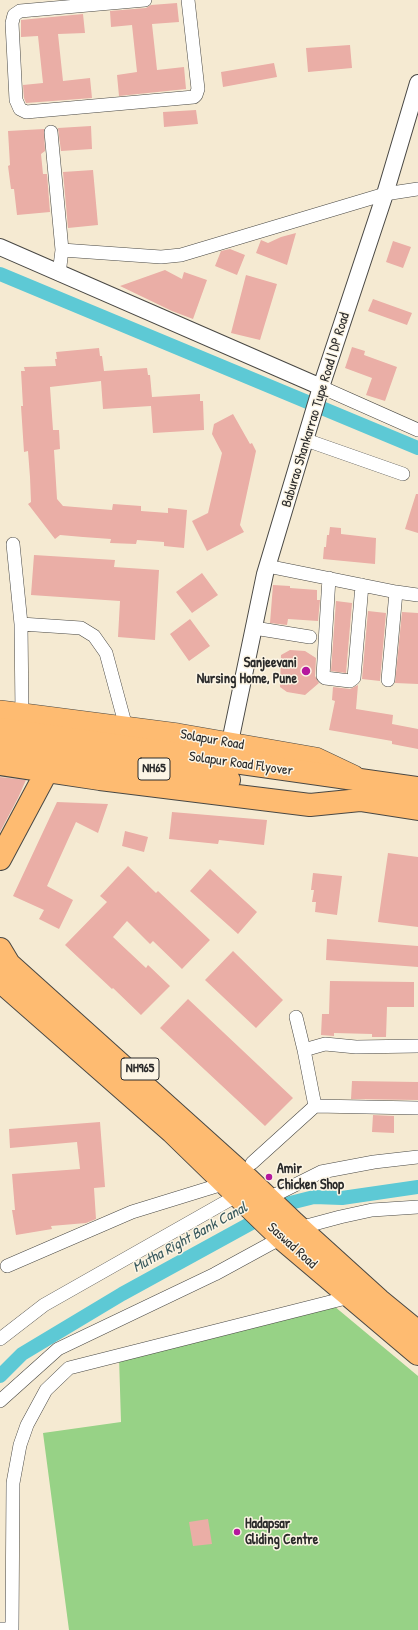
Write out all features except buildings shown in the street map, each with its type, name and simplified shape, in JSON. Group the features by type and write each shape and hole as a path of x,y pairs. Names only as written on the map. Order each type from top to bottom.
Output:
{"highway":[{"name":"Solapur Road Flyover","path":"0,729 307,783"},
{"name":"Solapur Road Flyover","path":"0,746 362,791"},
{"name":"Solapur Road","path":"0,764 310,805 362,791 418,788"},
{"path":"0,859 47,771"},
{"name":"Solapur Road","path":"362,791 418,808"},
{"name":"NH965","path":"0,946 50,988 140,1070 253,1190"},
{"name":"NH965","path":"0,949 9,964 253,1190"},
{"name":"NH965","path":"0,981 172,1132"},
{"name":"NH965","path":"0,996 118,1099 172,1132"},
{"name":"Saswad Road","path":"172,1132 253,1190 288,1231 350,1297 418,1354"},
{"name":"Saswad Road","path":"288,1231 416,1326"}],"main road":[{"name":"Solapur Road","path":"0,711 230,742 316,758 362,791"}],"street":[{"path":"145,0 20,11 17,13 14,16 12,23 16,100 20,109 26,112 194,97 198,89 188,0"},
{"name":"Baburao Shankarrao Tupe Road | DP Road","path":"230,742 267,566 320,392 385,194 418,83"},
{"path":"51,132 62,250 59,274"},
{"path":"62,250 161,257 182,255 385,194 418,189"},
{"path":"0,248 320,392 418,430"},
{"path":"306,440 403,474"},
{"path":"13,544 21,624 22,714"},
{"path":"267,566 396,592 418,595"},
{"path":"329,578 323,676 325,678 350,681 354,678 362,585"},
{"path":"388,680 396,592"},
{"path":"21,624 81,628 94,636 106,653 126,727"},
{"path":"254,628 310,637"},
{"path":"0,1339 44,1305 253,1190 315,1106 296,1017"},
{"path":"304,1050 325,1044 356,1047 418,1046"},
{"path":"315,1106 418,1108"},
{"path":"6,1266 132,1212 253,1190 321,1172 374,1162 418,1158"},
{"path":"0,1401 58,1349 215,1274 288,1231 372,1210 418,1207"},
{"path":"8,1629 6,1589 13,1483 20,1446 27,1425 46,1390 69,1368 350,1297"},
{"path":"58,1349 69,1368"}],"green space":[{"name":"Hadapsar Gliding Centre","path":"334,1306 418,1376 418,1630 69,1630 43,1433 121,1422 119,1357"}],"waterway":[{"path":"0,274 418,448"},
{"name":"Mutha Right Bank Canal","path":"0,1376 22,1354 122,1294 286,1204 314,1197 342,1198 418,1187"}],"place":[{"name":"Sanjeevani Nursing Home, Pune","path":"306,671"},
{"name":"Amir Chicken Shop","path":"269,1177"},
{"name":"Hadapsar Gliding Centre","path":"237,1532"}]}
